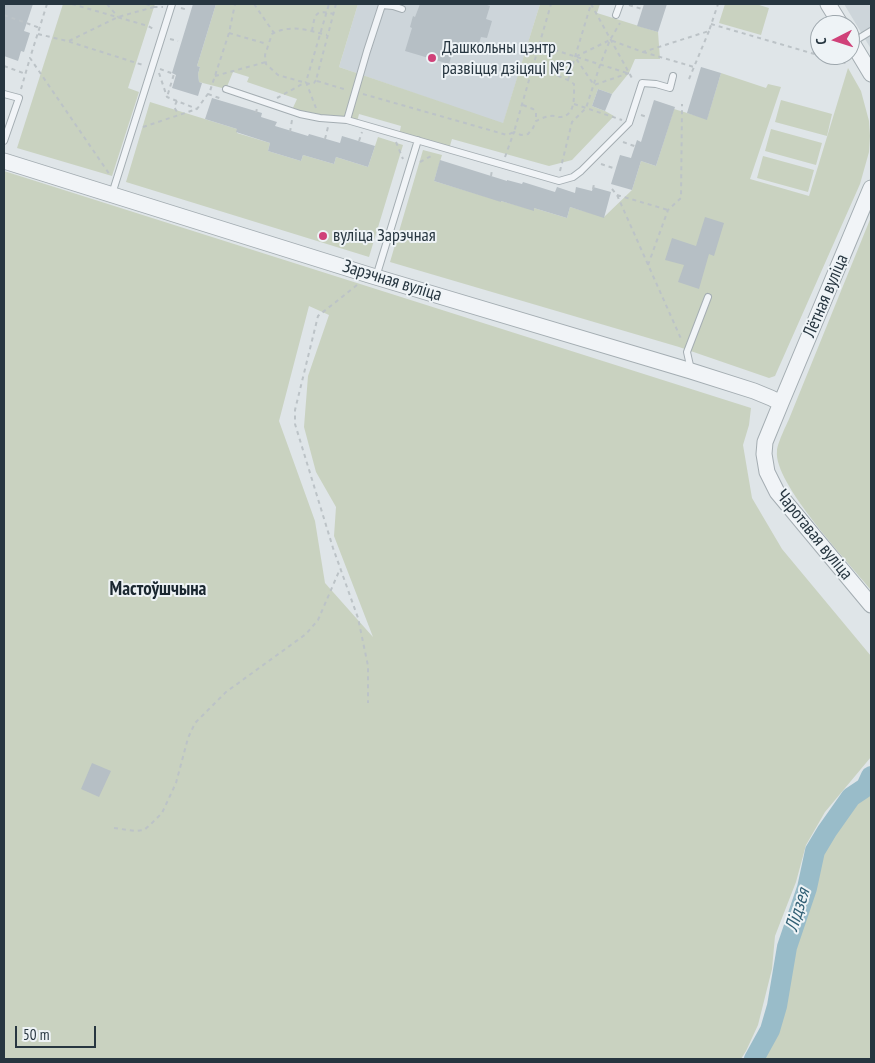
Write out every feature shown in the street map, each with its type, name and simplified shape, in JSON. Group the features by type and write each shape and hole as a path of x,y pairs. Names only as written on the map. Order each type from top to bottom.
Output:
{"street":[{"path":"828,4 835,15"},
{"path":"860,56 871,74"},
{"name":"Зарэчная вуліца","path":"4,161 114,189 373,276 691,371 754,391 781,403"},
{"name":"Лётная вуліца","path":"781,403 871,188"},
{"name":"Чаротавая вуліца","path":"781,403 765,442 764,454 767,472 777,492 871,605"}],"lane":[{"path":"616,15 620,4"},
{"path":"114,189 162,35 174,5"},
{"path":"347,120 382,5 402,9"},
{"path":"226,89 291,112 320,118 347,120 558,181 573,177 581,171 629,123 642,83 670,88 673,76"},
{"path":"4,94 19,98 4,138"},
{"path":"373,276 418,140"},
{"path":"691,371 687,352 708,298"}],"path":[{"path":"19,98 47,4"},
{"path":"72,4 148,26 167,38 178,41"},
{"path":"107,4 118,17"},
{"path":"67,41 118,17 154,7 153,4"},
{"path":"138,129 197,109 210,91 236,4"},
{"path":"254,4 274,33"},
{"path":"320,118 306,82 330,4"},
{"path":"327,35 312,31 280,30 272,34 264,55 266,64 278,75 310,84 314,83 336,4"},
{"path":"503,164 551,4"},
{"path":"591,4 629,74"},
{"path":"568,80 591,4"},
{"path":"627,4 642,9"},
{"path":"690,79 718,4"},
{"path":"174,5 188,10"},
{"path":"312,31 317,14 320,12 333,14"},
{"path":"4,15 40,28"},
{"path":"558,181 572,122 586,108 610,40 622,21"},
{"path":"711,24 810,53"},
{"path":"642,52 709,31"},
{"path":"228,33 268,44"},
{"path":"38,34 67,41 136,64 152,67"},
{"path":"575,57 610,40 642,52 694,67"},
{"path":"539,45 629,74"},
{"path":"575,57 594,85"},
{"path":"30,58 114,189"},
{"path":"215,76 266,62"},
{"path":"4,66 26,74"},
{"path":"167,97 174,74 158,69 167,97 197,109"},
{"path":"532,69 557,76 574,84 572,110 568,114 560,117 548,116 536,121"},
{"path":"594,85 629,74"},
{"path":"316,80 507,135 514,132 521,135 528,134 533,128 536,121 536,112 522,105"},
{"path":"256,113 258,107 306,82"},
{"path":"208,94 222,99"},
{"path":"177,101 174,107 178,115"},
{"path":"573,104 614,116 629,123"},
{"path":"648,265 668,210 681,198 682,104"},
{"path":"290,132 292,120"},
{"path":"325,139 329,124"},
{"path":"360,142 363,130"},
{"path":"395,140 404,162"},
{"path":"618,140 637,146"},
{"path":"416,165 437,152"},
{"path":"597,162 616,169"},
{"path":"491,176 493,168"},
{"path":"593,189 594,184"},
{"path":"612,190 617,195 687,352"},
{"path":"617,195 668,210"},
{"path":"368,703 368,666 358,618 340,569 295,424 295,410 318,316 373,276"},
{"path":"114,828 135,831 144,830 162,813 176,783 188,738 195,724 226,692 306,634 318,620 340,569"}],"shaded area":[{"name":"Дашкольны цэнтр развіцця дзіцяці №2","path":"358,4 540,4 503,124 339,67"},
{"path":"844,4 871,4 871,49 860,31 860,15 851,15"}],"green space":[{"path":"63,4 155,4 128,88 139,92 112,176 17,148"},
{"path":"216,4 358,4 339,67 503,123 540,4 600,4 597,13 658,32 660,59 635,59 629,73 612,94 598,89 592,106 614,116 572,160 549,166 452,139 449,149 399,135 401,126 359,114 357,122 291,112 297,99 247,82 249,77 233,72 226,89 199,82 198,74 200,67 197,66"},
{"path":"725,4 756,4 769,8 761,35 719,23"},
{"path":"848,68 861,91 869,121 869,152 860,184 775,376 769,378 679,347 390,262 423,150 442,155 434,181 500,201 534,210 534,208 567,218 570,207 604,217 632,190 641,161 656,166 674,109 707,119 721,73 766,88 768,84 781,87 750,179 809,196"},
{"path":"781,100 832,114 827,136 775,122"},
{"path":"150,102 237,129 237,133 270,143 268,151 301,161 303,155 334,164 336,157 368,167 378,137 403,145 369,257 126,182"},
{"path":"771,129 822,143 816,165 765,151"},
{"path":"763,156 814,170 808,192 757,178"},
{"path":"4,171 751,408 749,425 743,445 752,498 782,549 871,656 871,757 825,812 806,845 796,882 775,936 772,969 758,1025 741,1059 4,1059","holes":["309,306 329,315 308,376 304,427 316,472 336,507 334,536 373,637 325,583 315,521 279,421"]},
{"path":"871,217 871,590 799,502 787,483 779,465 777,448"},
{"path":"871,790 871,1059 764,1059 766,1046 775,1024 799,913 810,892 820,853 834,828 855,801"}],"building":[{"path":"4,4 33,4 24,31 30,33 24,52 21,51 18,61 4,56"},
{"path":"193,4 216,4 197,66 200,67 198,74 199,82 202,83 198,96 172,88 176,75 172,73"},
{"path":"420,4 484,4 490,6 486,19 492,21 487,38 481,37 476,53 466,49 465,52 454,48 449,64 405,51 412,28 410,27 413,16 415,17"},
{"path":"644,4 667,4 658,32 637,26"},
{"path":"701,67 721,73 707,120 687,113"},
{"path":"598,89 612,94 605,111 592,106"},
{"path":"212,98 262,113 261,117 277,122 275,126 308,136 309,134 340,143 342,136 375,146 368,167 336,157 334,164 303,155 301,161 268,151 270,143 236,132 237,129 205,119"},
{"path":"654,100 675,107 656,166 641,161 632,190 611,184 620,155 631,158 637,140 641,142"},
{"path":"440,160 507,181 522,184 523,182 555,192 557,187 575,193 576,187 592,191 593,187 611,192 604,218 570,207 567,218 534,208 534,211 501,202 434,181"},
{"path":"705,217 724,223 714,256 709,254 699,289 678,282 684,265 665,260 672,238 696,246"},
{"path":"92,763 111,771 99,797 81,789"}],"waterway":[{"name":"Лідзея","path":"754,1059 770,1030 777,1006 787,947 807,888 815,851 851,797 866,787 871,776"}],"place":[{"name":"Дашкольны цэнтр развіцця дзіцяці №2","path":"432,58"},
{"name":"вуліца Зарэчная","path":"323,236"}],"district":[{"name":"Мастоўшчына","path":"158,590"}]}
